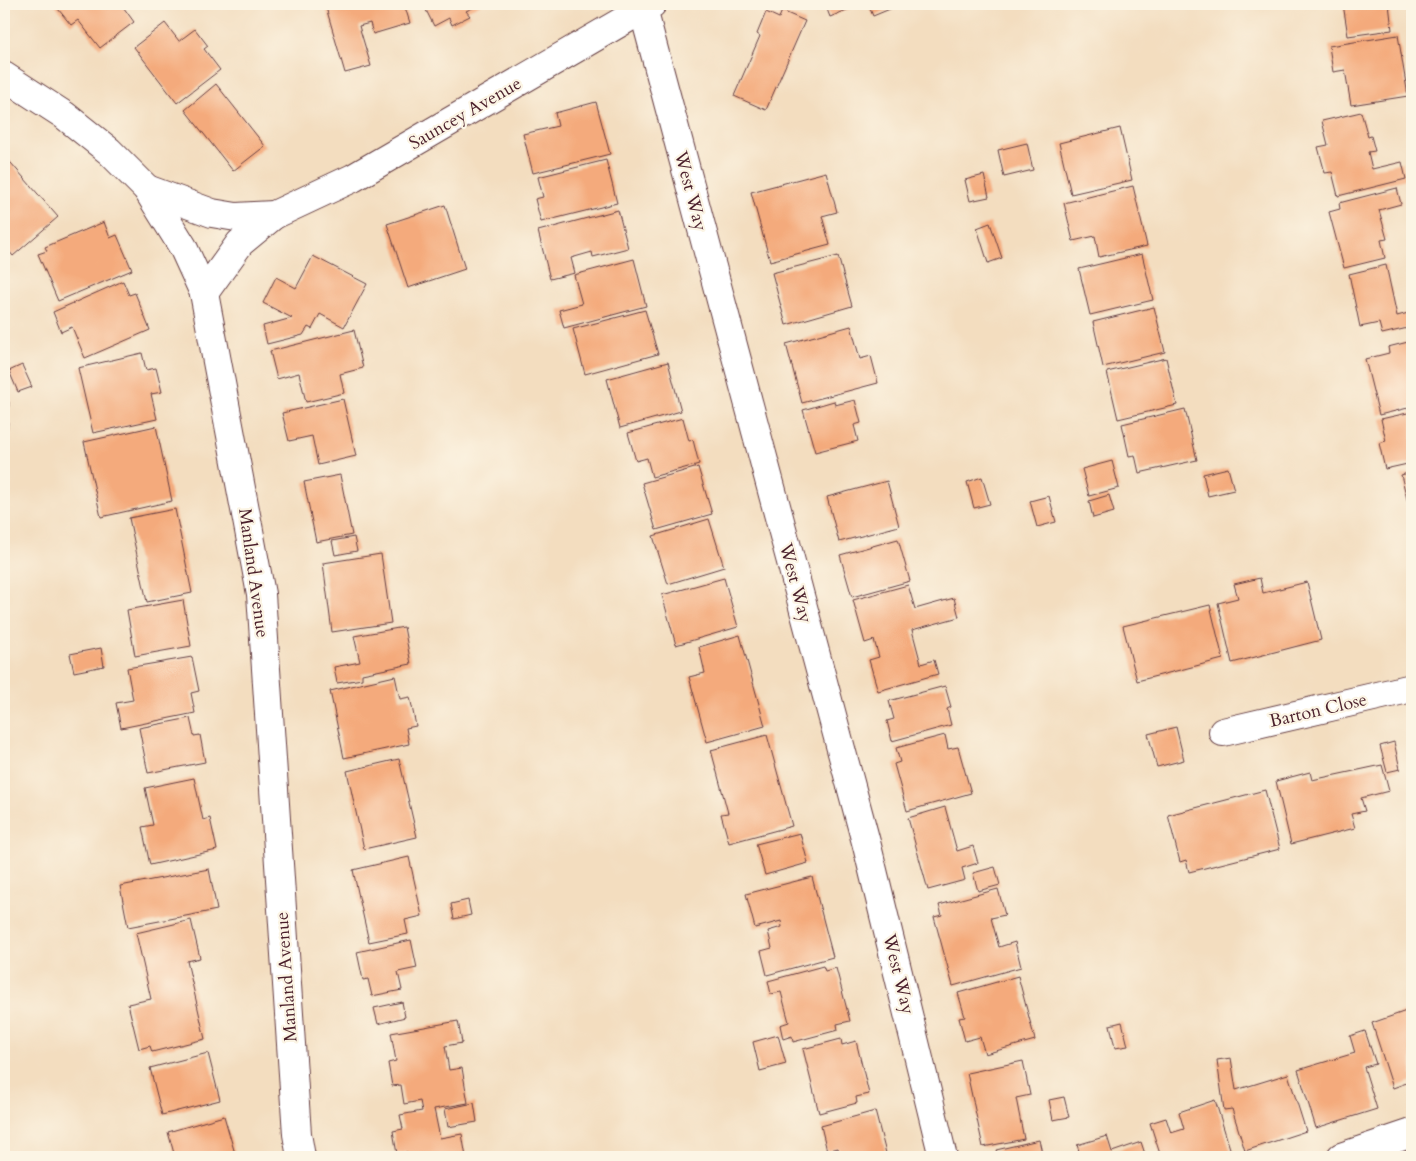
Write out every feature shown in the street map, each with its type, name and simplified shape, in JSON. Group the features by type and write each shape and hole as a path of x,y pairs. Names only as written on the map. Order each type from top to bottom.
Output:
{"street":[{"name":"Sauncey Avenue","path":"204,293 240,243 274,215 353,178 647,7"},
{"name":"West Way","path":"647,7 867,846 943,1157"},
{"name":"Manland Avenue","path":"4,76 64,115 109,151 146,189 183,248 204,293 260,594 296,1124 300,1157"},
{"name":"Sauncey Avenue","path":"146,189 212,213 236,217 274,215"},
{"name":"Barton Close","path":"1223,732 1412,688"},
{"path":"1341,1157 1412,1134"}],"building":[{"path":"54,4 121,4 134,22 100,48 78,20 71,25"},
{"path":"325,4 404,4 410,23 373,34 370,23 359,26 371,66 345,73"},
{"path":"423,4 481,4 466,11 470,16 452,25 449,18 434,26"},
{"path":"825,4 861,4 830,17"},
{"path":"868,4 902,4 873,16"},
{"path":"1343,4 1389,4 1392,30 1348,36"},
{"path":"782,11 805,21 766,110 734,96 760,36 757,34 766,12 779,18"},
{"path":"165,23 179,41 195,29 208,46 204,49 220,70 177,103 134,47"},
{"path":"1398,35 1408,96 1351,105 1345,70 1333,72 1329,46"},
{"path":"216,84 265,146 233,171 185,110"},
{"path":"596,102 610,154 533,173 523,134 558,126 555,113"},
{"path":"1361,112 1368,137 1371,136 1375,151 1368,152 1372,169 1402,162 1406,179 1338,196 1332,172 1325,173 1318,147 1328,145 1322,121"},
{"path":"1120,128 1132,180 1071,194 1059,143"},
{"path":"1027,143 1033,170 1004,177 998,150"},
{"path":"4,155 58,217 13,256 4,245"},
{"path":"606,160 617,203 541,222 535,199 543,197 538,177"},
{"path":"826,172 837,212 822,216 830,245 770,261 751,192"},
{"path":"984,175 989,197 970,201 965,180"},
{"path":"1133,186 1147,246 1099,257 1095,236 1073,241 1064,203"},
{"path":"1397,188 1401,204 1379,210 1387,239 1381,240 1385,258 1344,268 1329,212 1340,209 1339,203"},
{"path":"445,205 465,269 408,288 387,224"},
{"path":"618,210 628,248 593,257 592,252 571,258 575,273 550,279 538,231"},
{"path":"104,222 110,238 117,235 132,270 58,301 38,254 47,251 45,247"},
{"path":"990,223 1002,258 988,263 977,228"},
{"path":"1142,254 1153,300 1090,315 1079,269"},
{"path":"313,256 367,284 344,327 320,314 312,329 308,327 303,335 267,344 263,326 292,318 263,303 276,277 296,288"},
{"path":"838,256 852,306 786,325 772,273"},
{"path":"634,259 646,306 564,328 559,310 582,304 574,275"},
{"path":"1386,265 1397,316 1412,312 1412,327 1382,334 1379,323 1360,327 1349,274"},
{"path":"123,281 129,295 135,293 150,330 85,358 72,327 61,332 53,312"},
{"path":"1154,307 1165,352 1103,367 1093,322"},
{"path":"645,310 658,354 585,374 573,329"},
{"path":"851,326 860,359 871,356 878,383 802,403 786,344"},
{"path":"354,330 363,368 340,374 344,393 306,402 299,373 277,379 270,351"},
{"path":"1412,341 1412,407 1379,415 1365,359 1389,353 1388,347"},
{"path":"142,353 146,370 156,368 162,392 151,394 157,419 93,433 78,368"},
{"path":"1166,358 1177,405 1118,419 1107,372"},
{"path":"668,362 681,411 620,428 607,379"},
{"path":"22,365 32,387 18,392 9,371"},
{"path":"343,399 356,456 318,465 312,436 289,441 282,413"},
{"path":"855,400 861,423 854,425 858,441 815,452 803,410 834,401 835,405"},
{"path":"4,401 9,402 7,439 4,439"},
{"path":"1185,409 1197,460 1139,473 1135,455 1129,456 1122,424"},
{"path":"1412,412 1412,463 1385,469 1379,443 1386,441 1381,419"},
{"path":"683,418 689,441 693,440 699,464 652,477 647,458 636,461 628,433"},
{"path":"156,426 172,501 101,517 84,442"},
{"path":"1112,461 1119,488 1089,496 1082,469"},
{"path":"698,467 712,514 656,530 642,483"},
{"path":"1228,468 1234,490 1208,496 1203,474"},
{"path":"1412,472 1412,519 1401,475"},
{"path":"340,475 352,535 316,542 304,482"},
{"path":"982,477 990,504 974,508 967,482"},
{"path":"887,481 899,526 839,542 827,497"},
{"path":"1109,495 1114,512 1093,518 1089,501"},
{"path":"1049,496 1056,522 1037,527 1030,501"},
{"path":"175,509 192,593 147,602 129,518"},
{"path":"709,519 724,567 668,584 653,536"},
{"path":"354,537 357,551 335,555 332,541"},
{"path":"898,539 910,581 852,597 840,555"},
{"path":"381,554 391,623 332,632 323,563"},
{"path":"724,578 738,627 676,645 662,595"},
{"path":"1260,578 1263,593 1307,582 1321,640 1232,663 1218,603 1238,598 1234,584"},
{"path":"908,585 915,609 954,598 959,617 912,630 921,664 934,660 938,674 878,691 869,660 879,657 874,640 865,643 853,600"},
{"path":"183,600 191,646 135,656 127,610"},
{"path":"1210,605 1223,659 1137,681 1123,626"},
{"path":"404,627 411,664 362,674 362,679 337,683 334,667 360,662 354,636"},
{"path":"740,635 765,726 707,742 689,677 705,673 699,647"},
{"path":"101,648 104,666 74,672 70,654"},
{"path":"192,657 199,691 191,693 195,713 121,728 116,703 133,700 127,668"},
{"path":"395,676 400,699 410,697 416,726 406,728 409,744 344,758 330,691"},
{"path":"945,686 951,707 947,709 951,725 892,741 887,721 894,719 889,701"},
{"path":"190,718 194,736 200,735 205,762 148,773 139,728"},
{"path":"1176,727 1184,760 1157,767 1148,734"},
{"path":"767,735 792,826 729,843 721,814 728,813 711,750"},
{"path":"945,735 948,749 958,747 971,793 907,811 894,764 900,762 896,748"},
{"path":"1394,742 1400,769 1387,772 1380,746"},
{"path":"399,759 417,837 364,849 347,771"},
{"path":"1382,765 1389,791 1361,798 1365,811 1351,814 1355,828 1291,844 1276,781 1310,772 1312,780"},
{"path":"194,778 203,820 210,818 217,850 150,865 142,827 153,825 145,788"},
{"path":"1265,790 1280,849 1189,872 1186,860 1180,862 1168,815"},
{"path":"945,807 957,851 973,846 978,863 962,868 965,880 928,890 908,818"},
{"path":"800,833 808,863 765,875 756,844"},
{"path":"409,857 422,916 405,920 408,934 369,942 353,870"},
{"path":"995,867 1000,885 978,891 973,873"},
{"path":"209,869 217,910 128,927 120,886"},
{"path":"812,877 833,957 767,975 761,951 772,948 768,931 782,927 781,921 755,928 746,894"},
{"path":"998,889 1005,915 991,918 999,947 1015,942 1021,967 953,986 934,917 942,915 939,905"},
{"path":"468,900 471,915 454,919 451,904"},
{"path":"191,920 200,958 187,961 205,1039 152,1052 150,1046 139,1049 128,1004 151,999 136,933"},
{"path":"411,940 417,968 398,972 402,990 372,996 368,979 363,980 357,952"},
{"path":"823,966 825,971 836,968 850,1021 837,1024 838,1030 793,1042 792,1036 783,1039 780,1025 789,1022 781,992 771,994 768,981"},
{"path":"1018,976 1035,1040 985,1054 980,1037 965,1041 959,1018 965,1017 958,993"},
{"path":"402,1002 405,1017 378,1024 374,1008"},
{"path":"1412,1009 1412,1081 1393,1088 1372,1023"},
{"path":"458,1021 462,1043 445,1046 449,1070 462,1068 468,1103 434,1109 440,1138 462,1134 466,1157 408,1157 407,1152 397,1154 393,1131 403,1129 400,1115 422,1111 420,1101 404,1104 401,1085 392,1086 388,1063 396,1061 391,1033"},
{"path":"1122,1022 1128,1046 1115,1048 1110,1025"},
{"path":"1365,1031 1376,1064 1364,1067 1377,1109 1316,1128 1298,1070 1355,1053 1350,1036"},
{"path":"778,1035 786,1064 760,1071 753,1042"},
{"path":"841,1039 842,1045 856,1041 869,1094 856,1097 857,1103 819,1113 803,1049"},
{"path":"208,1053 220,1100 162,1115 150,1068"},
{"path":"1231,1058 1236,1090 1288,1074 1306,1131 1245,1151 1232,1109 1224,1110 1217,1060"},
{"path":"1023,1061 1030,1095 1016,1098 1024,1139 983,1147 967,1073"},
{"path":"1064,1097 1069,1117 1053,1120 1049,1100"},
{"path":"1215,1100 1232,1155 1224,1157 1161,1157 1150,1123 1166,1118 1171,1133 1184,1129 1179,1112"},
{"path":"474,1103 477,1122 448,1127 445,1109"},
{"path":"875,1111 887,1157 840,1157 838,1148 827,1151 821,1126"},
{"path":"224,1116 236,1157 175,1157 168,1132"},
{"path":"1107,1136 1112,1152 1141,1142 1146,1157 1081,1157 1077,1145"},
{"path":"1039,1140 1043,1157 998,1157 996,1150"}]}
